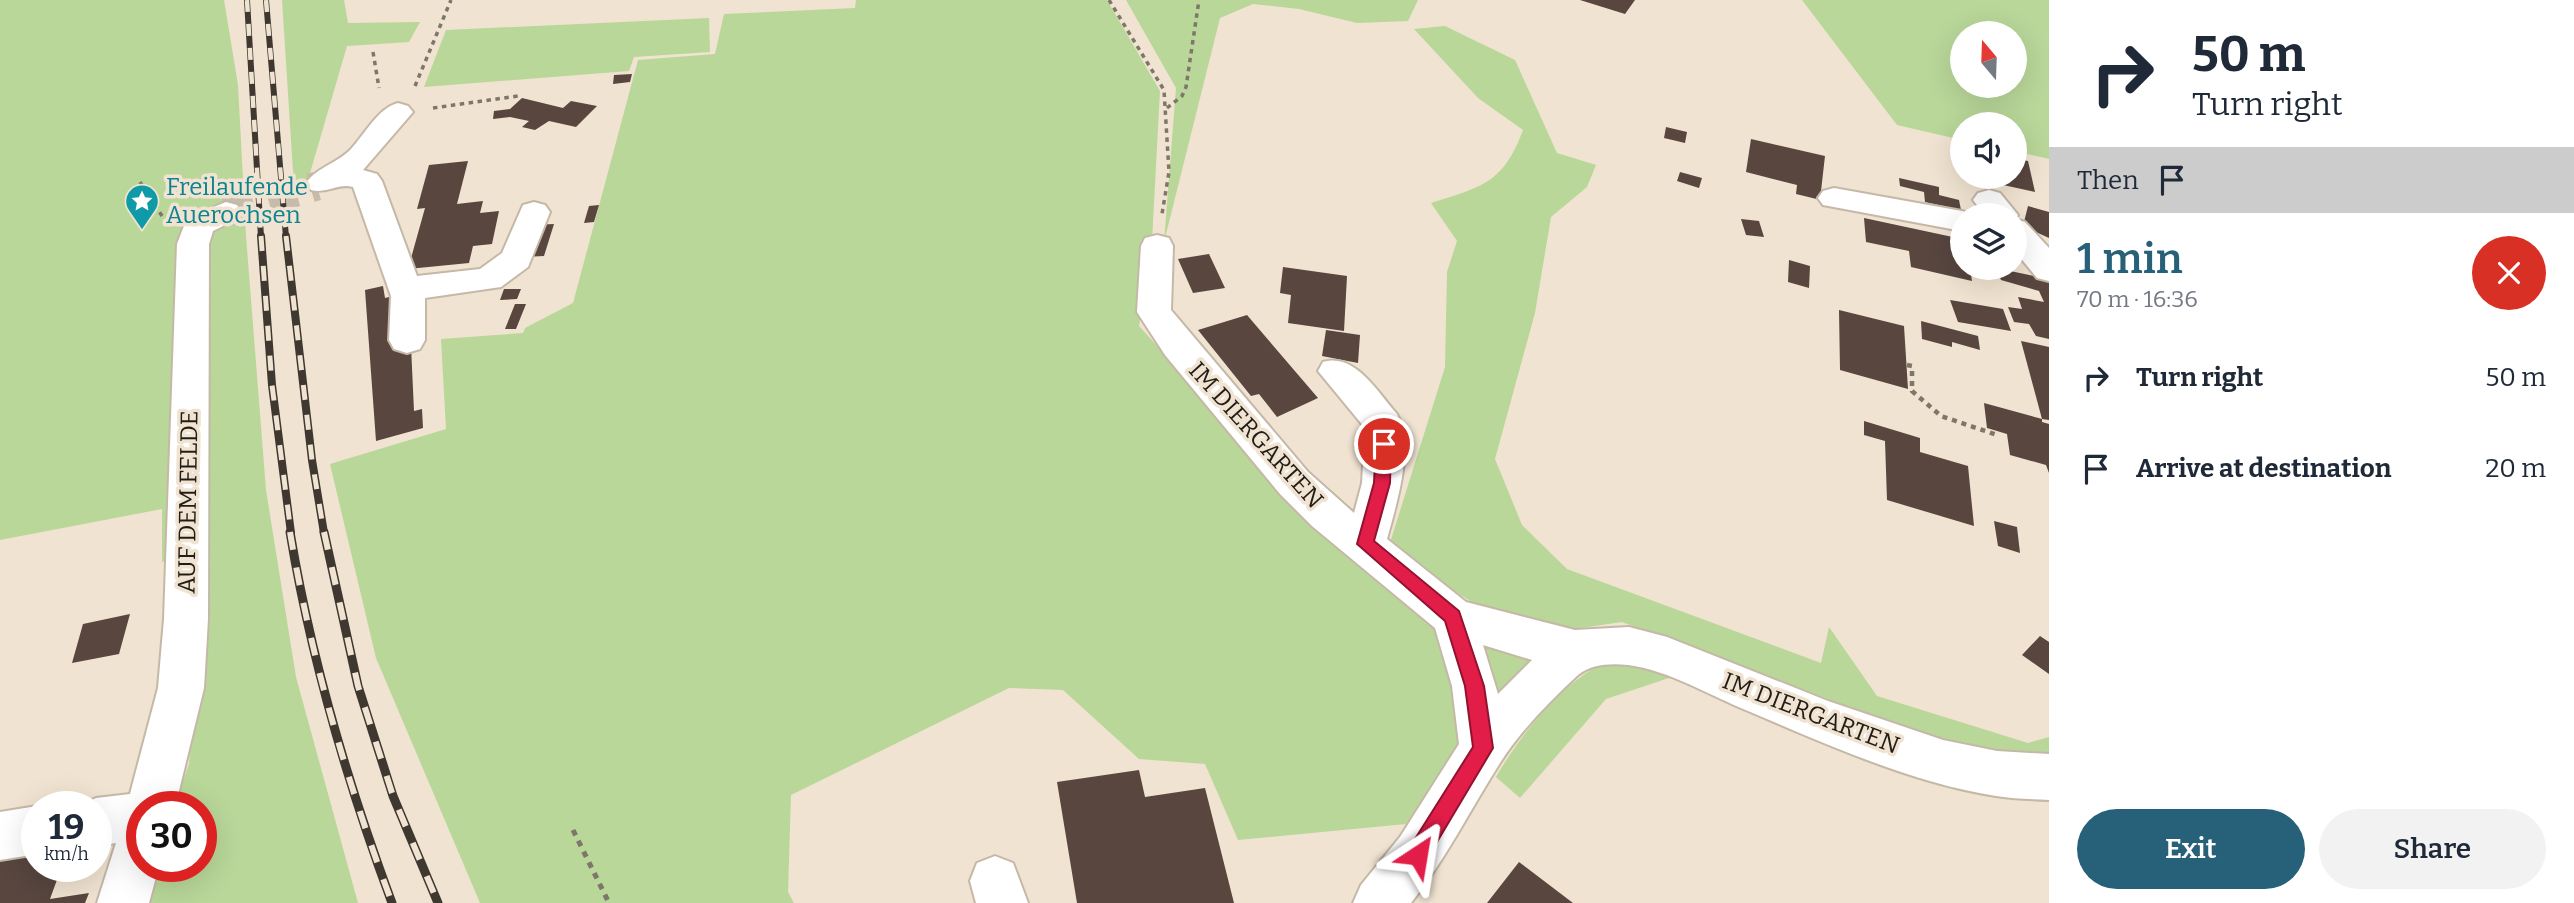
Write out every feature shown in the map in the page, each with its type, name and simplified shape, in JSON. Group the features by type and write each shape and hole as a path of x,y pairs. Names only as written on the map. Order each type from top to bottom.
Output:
{"street":[{"path":"407,340 408,296 366,181 329,180 359,159 409,111"},
{"path":"1834,198 1950,218"},
{"name":"AUF DEM FELDE","path":"155,791 181,688 186,619 193,244 198,225 226,212"},
{"path":"404,289 489,279 516,259 534,212"},
{"path":"2027,245 2049,270"},
{"name":"IM DIERGARTEN","path":"1157,246 1152,303 1159,322 1294,483 1326,514 1453,617 1533,641 1575,650 1598,646 1629,646 1667,657 1824,721 1943,762 1997,774 2049,777"},
{"path":"1336,371 1384,424 1382,483 1365,544"},
{"path":"1453,617 1474,686 1483,748"},
{"path":"1379,903 1418,855 1504,718 1537,682 1575,650"},
{"path":"0,836 21,833"},
{"path":"123,903 129,882"}],"path":[{"path":"426,62 451,0"},
{"path":"1110,0 1160,80 1167,108 1169,173 1157,246"},
{"path":"1167,108 1182,96 1186,87 1199,0"},
{"path":"409,111 518,96"},
{"path":"1907,365 1912,366 1912,391 1926,405 1941,416 1997,435"},
{"path":"573,830 609,903"}],"green space":[{"path":"0,0 224,0 238,85 246,236 266,490 296,677 358,903 138,903 145,882 217,882 217,791 179,791 189,764 202,551 162,562 162,509 0,540"},
{"path":"282,0 344,0 348,23 420,22 409,42 347,46 308,180 294,187"},
{"path":"856,0 1107,0 1160,91 1152,241 1139,326 1263,462 1439,623 1459,699 1458,745 1406,824 1238,840 1205,764 1139,759 1063,690 1009,688 791,795 788,892 794,903 480,903 376,658 330,464 446,429 441,339 523,333 525,328 573,303 638,60 715,54 724,14 855,8"},
{"path":"1126,0 1418,0 1408,21 1357,23 1299,9 1253,4 1220,18 1164,242 1176,88"},
{"path":"1802,0 2049,0 2049,159 2027,154 2027,112 1950,112 1950,137 1897,125"},
{"path":"709,18 710,52 634,57 629,71 424,87 446,30"},
{"path":"1445,26 1515,60 1557,153 1596,165 1587,187 1551,217 1535,313 1495,459 1522,525 1567,569 1821,663 1829,627 1877,696 2028,743 2049,737 2049,752 2018,756 1957,747 1622,622 1560,631 1505,623 1388,549 1445,367 1447,272 1457,241 1431,203 1488,181 1507,162 1523,130 1478,98 1414,29"},
{"path":"1472,633 1550,653 1488,705"},
{"path":"1610,660 1649,665 1675,676 1606,699 1520,798 1496,777 1506,760 1531,726 1560,694 1593,669"}],"building":[{"path":"1580,0 1635,0 1625,14"},
{"path":"632,74 630,82 613,84 614,75"},
{"path":"522,98 563,108 571,101 597,106 576,127 549,121 535,130 522,127 529,121 510,117 493,119 494,111 510,109"},
{"path":"1666,127 1687,132 1685,143 1664,138"},
{"path":"1751,139 1825,156 1821,191 1834,194 1833,203 1796,194 1797,185 1746,172"},
{"path":"468,161 457,204 483,201 480,213 499,211 492,244 473,246 469,263 408,269 425,208 417,209 429,165"},
{"path":"2027,161 2028,161 2035,192 2021,189 2027,189"},
{"path":"1680,172 1702,178 1699,188 1677,181"},
{"path":"1899,178 1939,187 1939,195 1959,200 1960,203 1950,203 1950,208 1925,202 1924,192 1900,186"},
{"path":"599,205 594,222 584,223 589,206"},
{"path":"2028,206 2049,212 2049,238 2027,228"},
{"path":"1864,218 1950,236 1950,276 1911,267 1909,251 1866,242"},
{"path":"1741,219 1759,221 1764,237 1746,235"},
{"path":"554,224 544,256 523,257 533,225"},
{"path":"1209,254 1225,288 1193,293 1178,259"},
{"path":"1789,260 1810,266 1809,288 1788,282"},
{"path":"1283,267 1347,276 1344,331 1288,323 1291,295 1280,293"},
{"path":"2027,274 2049,279 2049,339 2036,336 2029,324 2014,322 2008,307 2022,309 2018,297 2044,302 2039,291 2001,280 2027,280"},
{"path":"383,286 385,298 397,295 411,346 414,411 422,409 423,428 376,441 365,290"},
{"path":"504,289 521,289 517,299 500,300"},
{"path":"1950,300 2003,309 2011,331 1958,322"},
{"path":"515,304 526,304 516,329 505,329"},
{"path":"1839,310 1904,326 1908,389 1840,370"},
{"path":"1247,315 1318,398 1277,417 1259,394 1251,396 1198,330"},
{"path":"1921,321 1978,336 1980,350 1952,342 1952,347 1922,339"},
{"path":"1326,330 1360,335 1358,363 1322,356"},
{"path":"2021,341 2049,347 2049,420 2042,419"},
{"path":"1984,403 2042,419 2042,422 2049,424 2049,473 2046,465 2010,455 2007,434 1987,428"},
{"path":"1864,421 1920,438 1920,452 1968,466 1974,526 1887,500 1885,441 1864,435"},
{"path":"1994,521 2017,527 2020,553 1998,546"},
{"path":"130,614 119,654 72,663 83,624"},
{"path":"2040,636 2049,642 2049,674 2022,655"},
{"path":"1139,770 1145,797 1205,788 1234,903 1077,903 1057,782"},
{"path":"21,852 21,882 56,882 50,899 89,893 85,903 0,903 0,858"},
{"path":"1519,862 1573,903 1487,903"}],"tunnel":[{"path":"226,212 317,186"}],"railway":[{"path":"247,0 261,237"},
{"path":"266,0 286,237"},
{"path":"261,236 272,385 291,533"},
{"path":"286,236 312,460 324,533"},
{"path":"290,532 308,627 332,720 392,903"},
{"path":"324,532 358,686 393,796 438,903"}],"place":[{"name":"Freilaufende Auerochsen","path":"142,231"}],"route":[{"path":"1384,444 1382,483 1365,544 1453,617 1474,686 1483,748 1418,855"}]}
